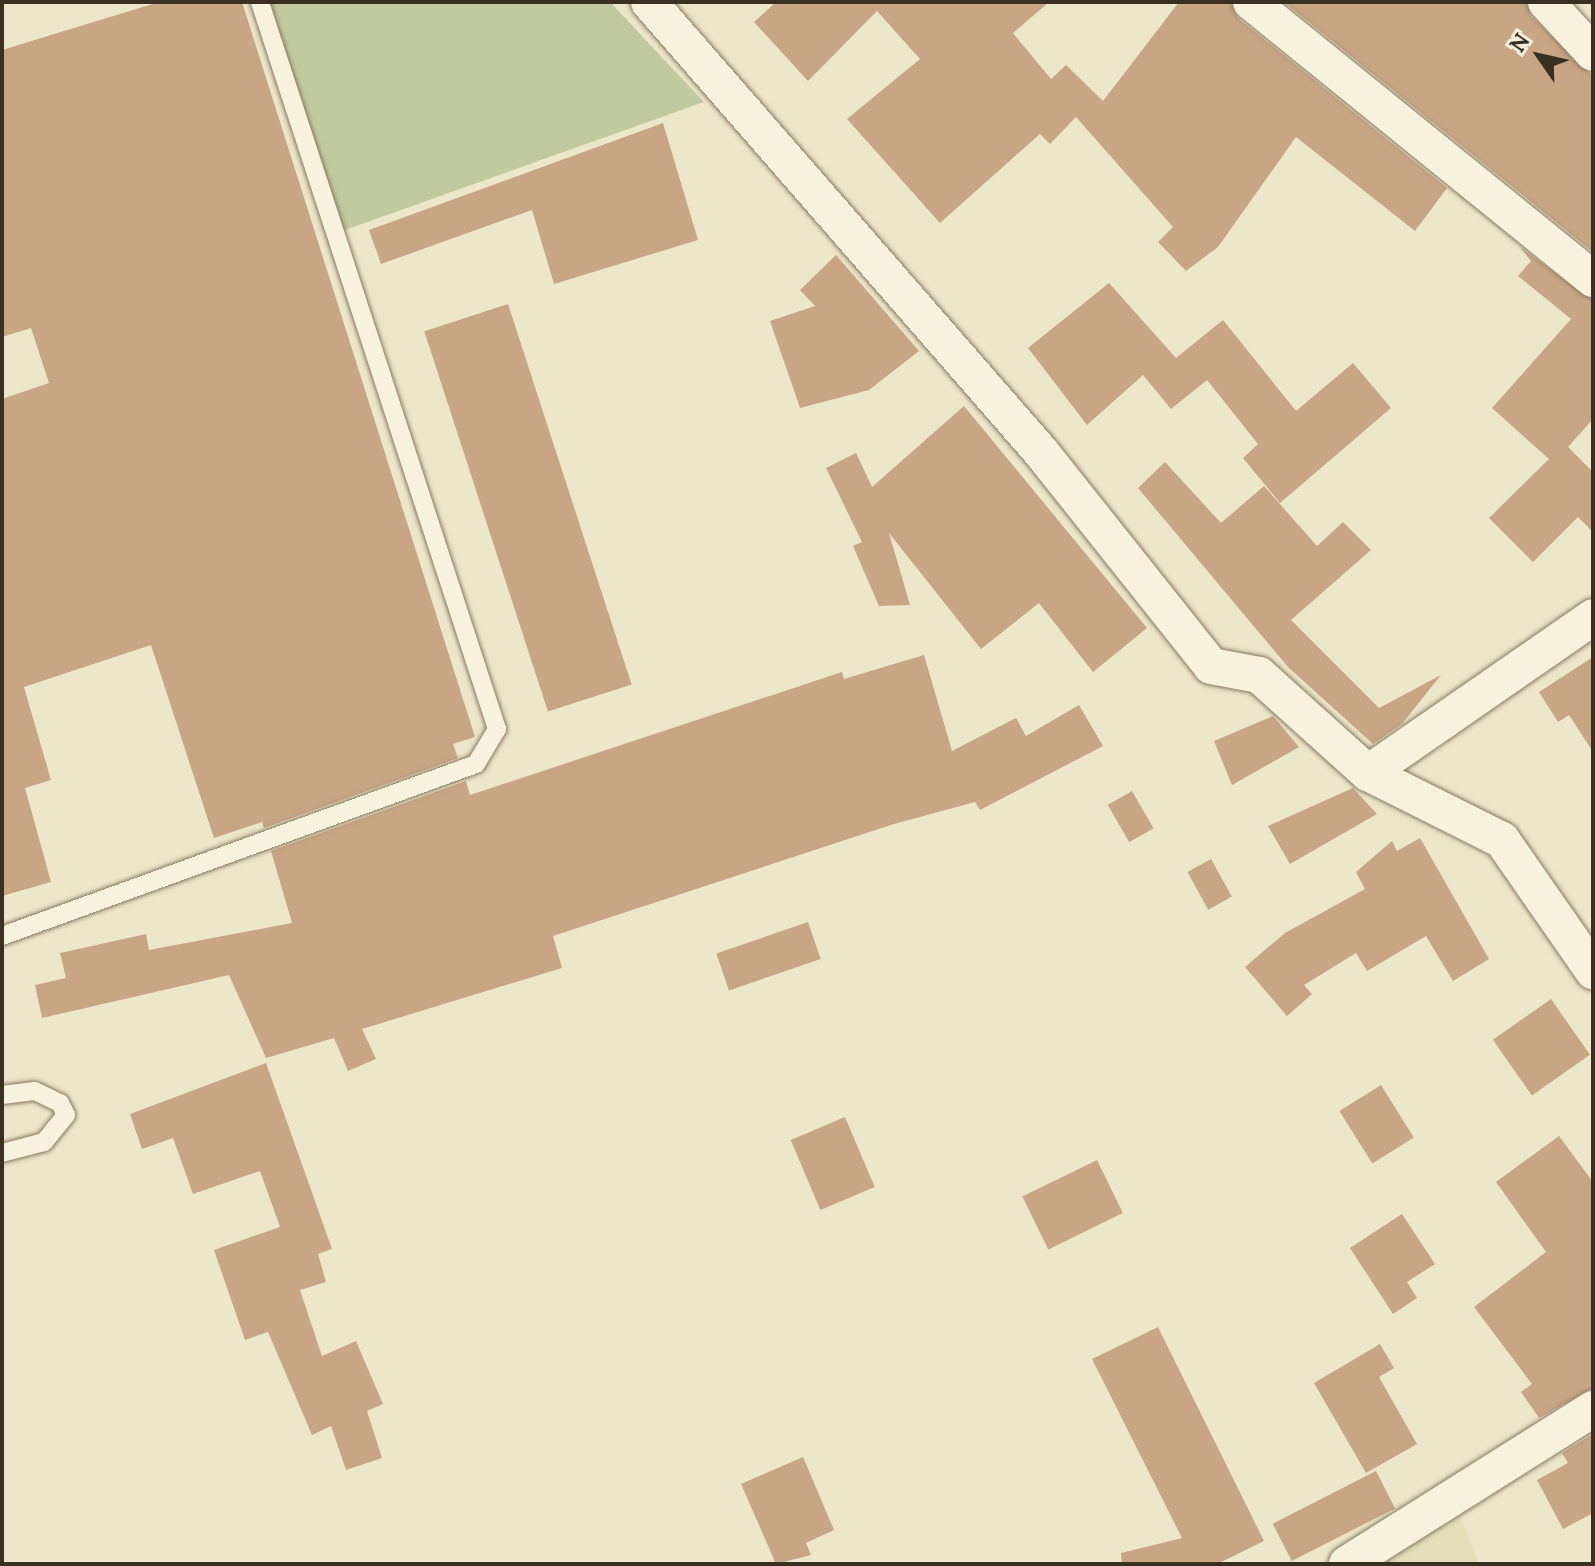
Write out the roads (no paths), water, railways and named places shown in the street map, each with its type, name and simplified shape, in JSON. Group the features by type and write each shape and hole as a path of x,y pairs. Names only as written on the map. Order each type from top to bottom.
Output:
{"street":[{"path":"649,2 1041,452 1211,666 1259,675 1368,773 1502,840 1593,971"},
{"path":"1251,2 1593,279"},
{"path":"1546,2 1593,53"},
{"path":"1368,773 1593,617"},
{"path":"1347,1564 1593,1409"}],"lane":[{"path":"2,936 476,764 497,729 260,2"},
{"path":"2,1095 35,1091 60,1103 66,1115 44,1142 2,1153"}]}
